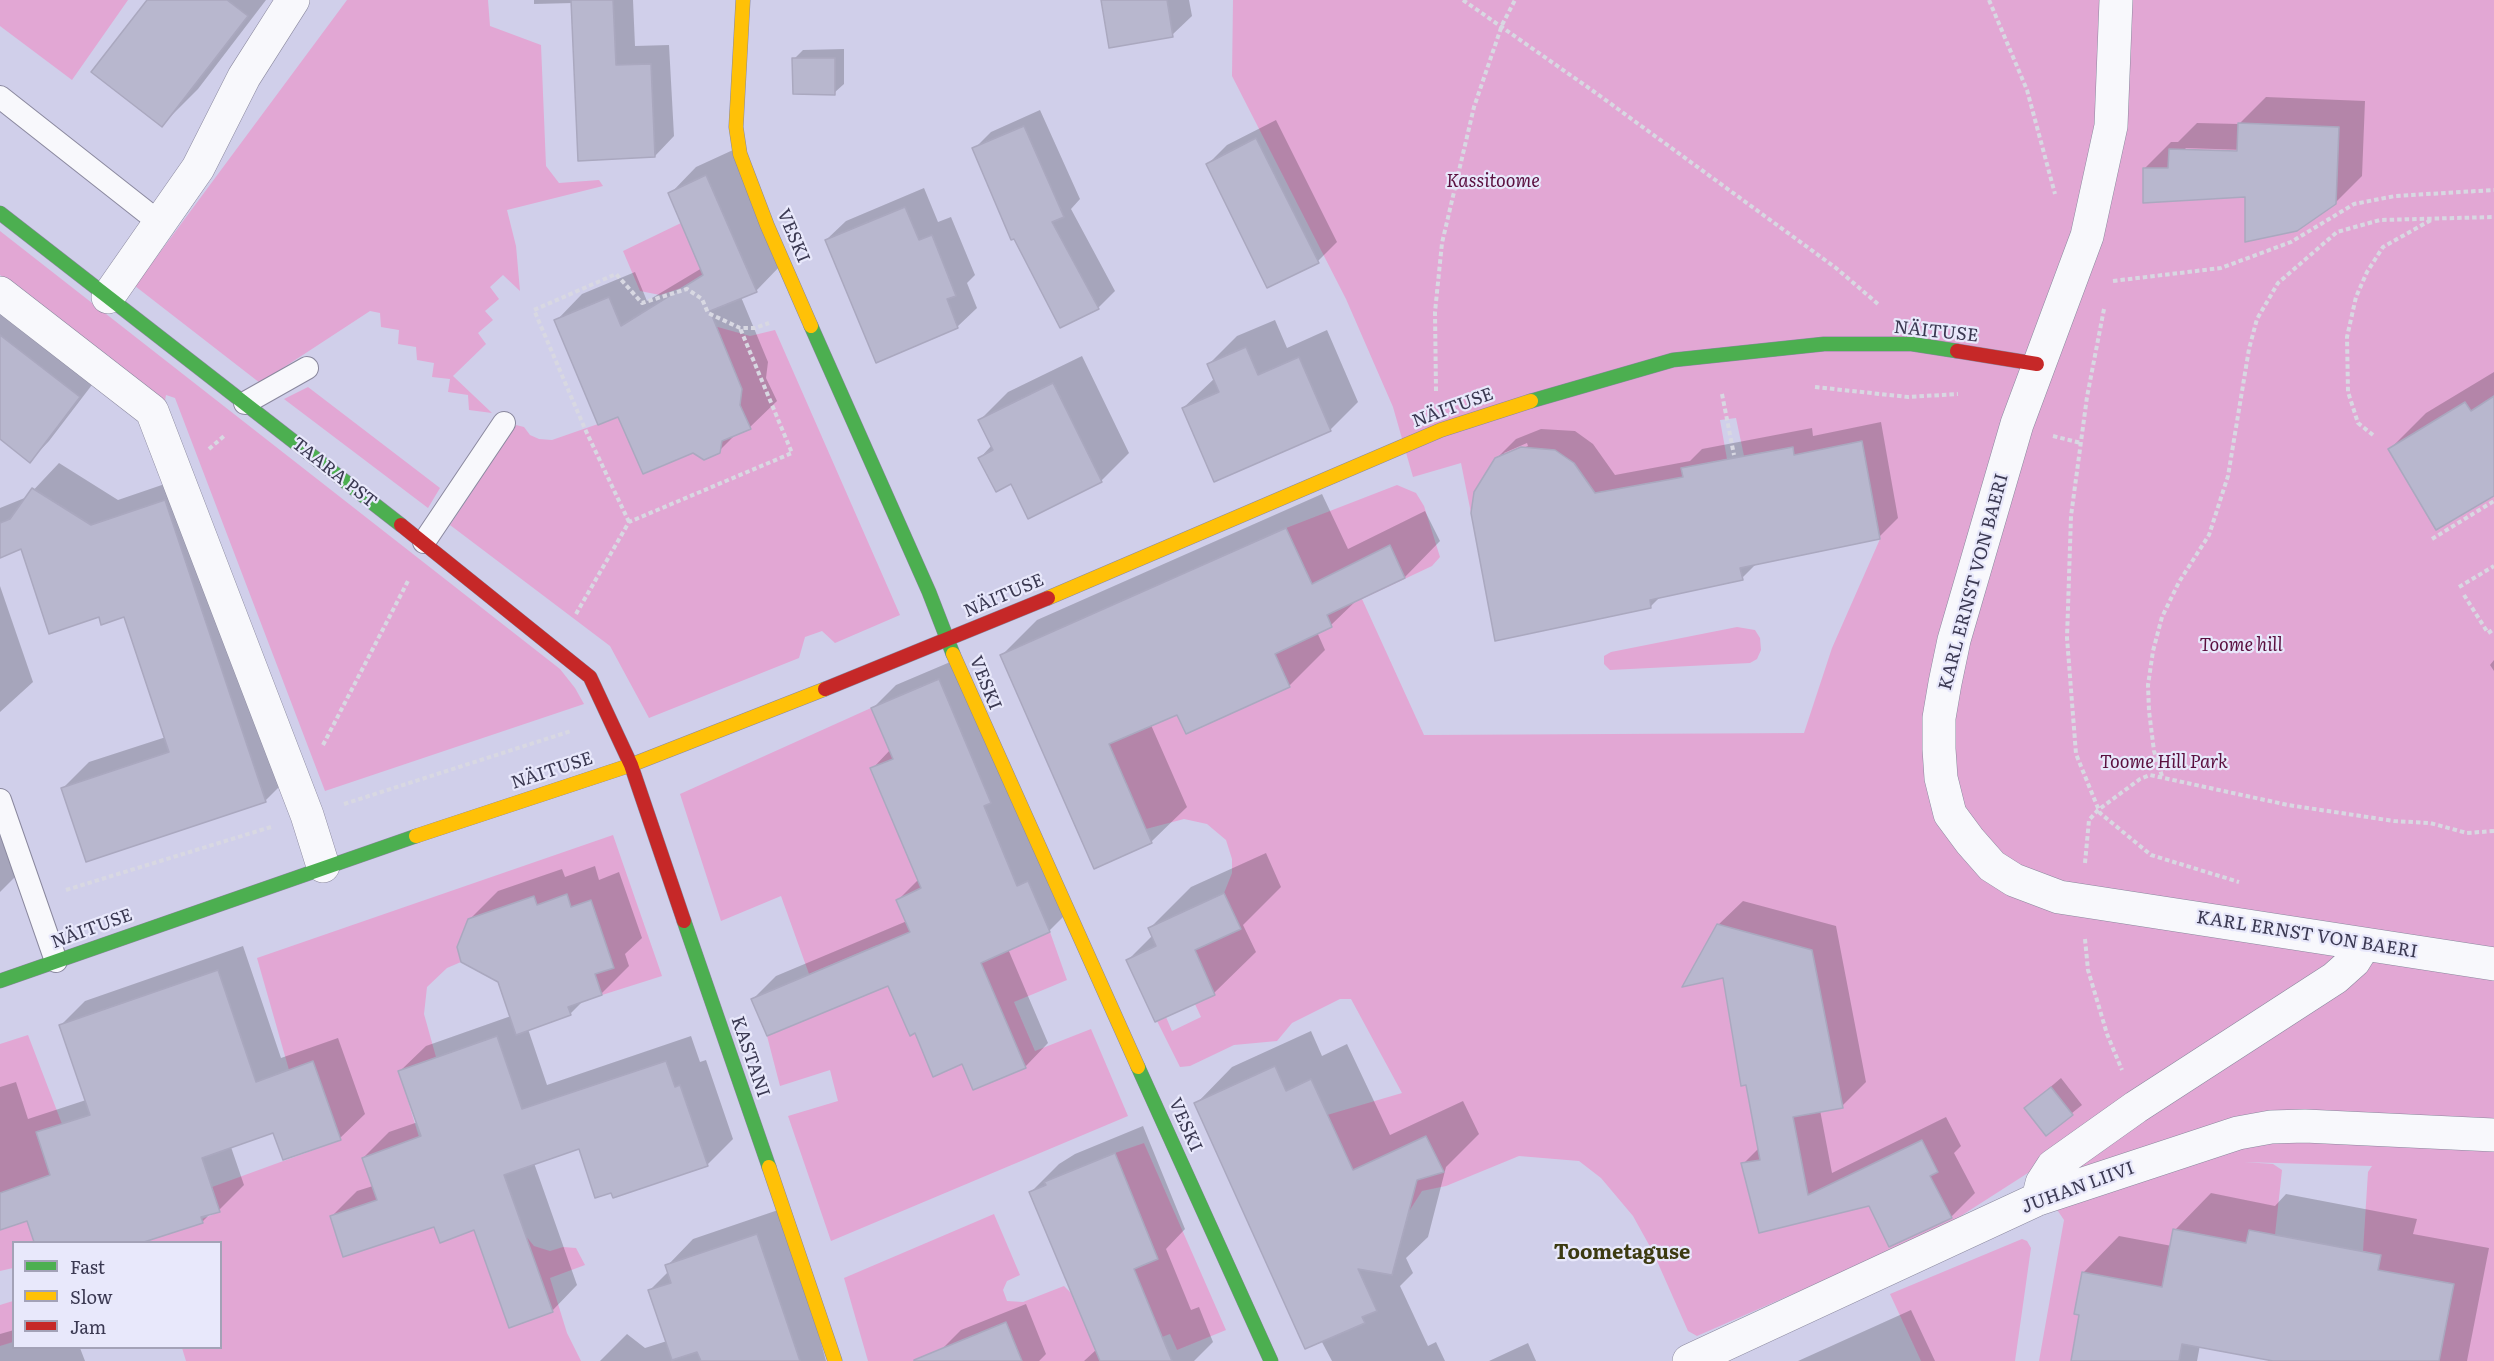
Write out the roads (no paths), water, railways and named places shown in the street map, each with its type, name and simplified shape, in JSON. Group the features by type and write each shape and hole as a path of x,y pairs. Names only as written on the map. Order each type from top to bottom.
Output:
{"street":[{"path":"108,297 198,168 244,77 292,0"},
{"name":"VESKI","path":"742,0 736,128 740,154 767,225 948,640 965,686 1271,1361"},
{"name":"KARL ERNST VON BAERI","path":"2116,0 2111,126 2086,236 2037,364 1981,545 1945,682 1939,749 1941,778 1950,814 1970,842 1992,866 2014,880 2038,890 2082,901 2494,964"},
{"name":"TAARA PST","path":"0,213 424,543 590,677 631,765"},
{"path":"0,293 152,411 307,815 323,866"},
{"name":"NÄITUSE","path":"0,981 323,866 631,765 948,640 1441,430 1583,384 1673,360 1824,344 1901,344 2037,364"},
{"name":"KASTANI","path":"631,765 835,1361"},
{"path":"2038,1199 2042,1182 2053,1166 2136,1107 2335,978 2354,961 2364,945"},
{"name":"JUHAN LIIVI","path":"1689,1361 2038,1199 2238,1133 2271,1127 2494,1134"}],"lane":[{"path":"0,97 160,223"},
{"path":"245,403 307,368"},
{"path":"424,543 504,423"},
{"path":"0,800 56,961"}],"district":[{"name":"Toometaguse","path":"1622,1253"}],"park label":[{"name":"Kassitoome","path":"1493,182"},
{"name":"Toome hill","path":"2241,646"},
{"name":"Toome Hill Park","path":"2164,763"}]}
